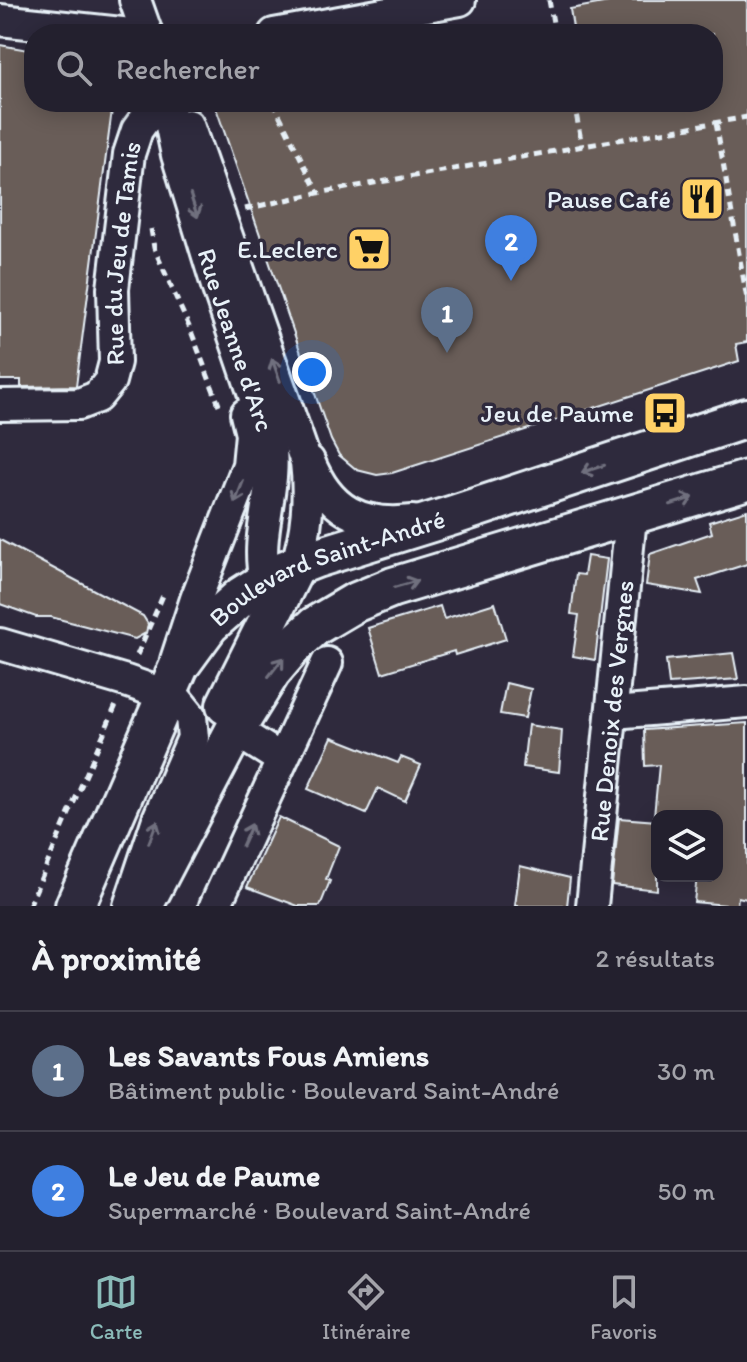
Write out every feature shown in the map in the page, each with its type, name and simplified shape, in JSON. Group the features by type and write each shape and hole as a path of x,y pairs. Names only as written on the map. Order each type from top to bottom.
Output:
{"main road":[{"name":"Boulevard Saint-André","path":"75,906 179,666 197,638 225,609 280,583 454,515 747,418"},
{"name":"Boulevard Saint-André","path":"143,906 250,702 281,659 306,633 334,614 393,587 747,480"},
{"path":"280,583 293,612 304,615 334,614"},
{"path":"171,849 205,752 280,583"}],"street":[{"path":"135,0 143,24"},
{"path":"329,24 460,0"},
{"path":"0,20 38,24"},
{"name":"Rue du Jeu de Tamis","path":"0,405 79,404 97,397 113,372 116,346 113,289 129,154 137,130 154,112"},
{"name":"Rue Jeanne d'Arc","path":"171,112 177,155 270,442 272,464 261,555 280,583 303,538 307,491 302,443 189,125 178,112"},
{"path":"166,695 192,611 242,483 251,449 251,434 224,306"},
{"path":"302,443 325,491 356,517 393,523 454,515"},
{"name":"Rue Denoix des Vergnes","path":"592,906 631,517"},
{"path":"0,644 166,695 186,709 191,717 193,738 158,819 129,906"},
{"path":"215,906 327,663"},
{"path":"613,713 747,702"},
{"path":"235,730 281,759"}],"path":[{"path":"549,0 553,24"},
{"path":"278,112 318,193"},
{"path":"576,112 582,146"},
{"path":"272,203 747,117"},
{"path":"716,123 747,299"},
{"path":"152,216 154,248 191,331 221,412"},
{"path":"29,906 170,580"}],"building":[{"path":"620,0 747,0 747,342 736,344 739,361 392,473 377,475 357,470 339,455 331,440 217,112 723,112 723,24 572,24 570,9"},
{"path":"0,45 24,49 24,112 112,112 76,386 21,387 21,380 0,380"},
{"path":"747,510 747,564 697,580 702,594 646,585 650,554 712,533 709,522"},
{"path":"0,540 143,616 148,624 146,633 135,639 51,617 36,617 0,604"},
{"path":"587,556 607,559 595,660 573,656 579,615 571,614 576,574 584,575"},
{"path":"495,603 506,639 382,673 368,628 440,606 444,619"},
{"path":"733,653 738,679 669,684 666,660"},
{"path":"506,683 531,689 525,718 500,714"},
{"path":"747,723 747,899 738,897 737,906 694,902 696,882 723,882 723,810 655,810 659,765 645,766 644,730"},
{"path":"528,725 562,730 559,772 523,767"},
{"path":"332,737 398,763 401,757 421,765 405,801 378,788 366,814 308,789"},
{"path":"279,817 339,846 326,879 330,881 320,906 298,906 247,887"},
{"path":"619,818 651,821 651,882 657,882 657,890 612,885"},
{"path":"520,866 570,878 567,906 515,906"}],"place":[{"name":"Pause Café","path":"702,199"},
{"name":"E.Leclerc","path":"369,249"},
{"name":"Le Jeu de Paume","path":"511,281"},
{"name":"Les Savants Fous Amiens","path":"447,353"},
{"name":"Jeu de Paume","path":"665,413"}]}
